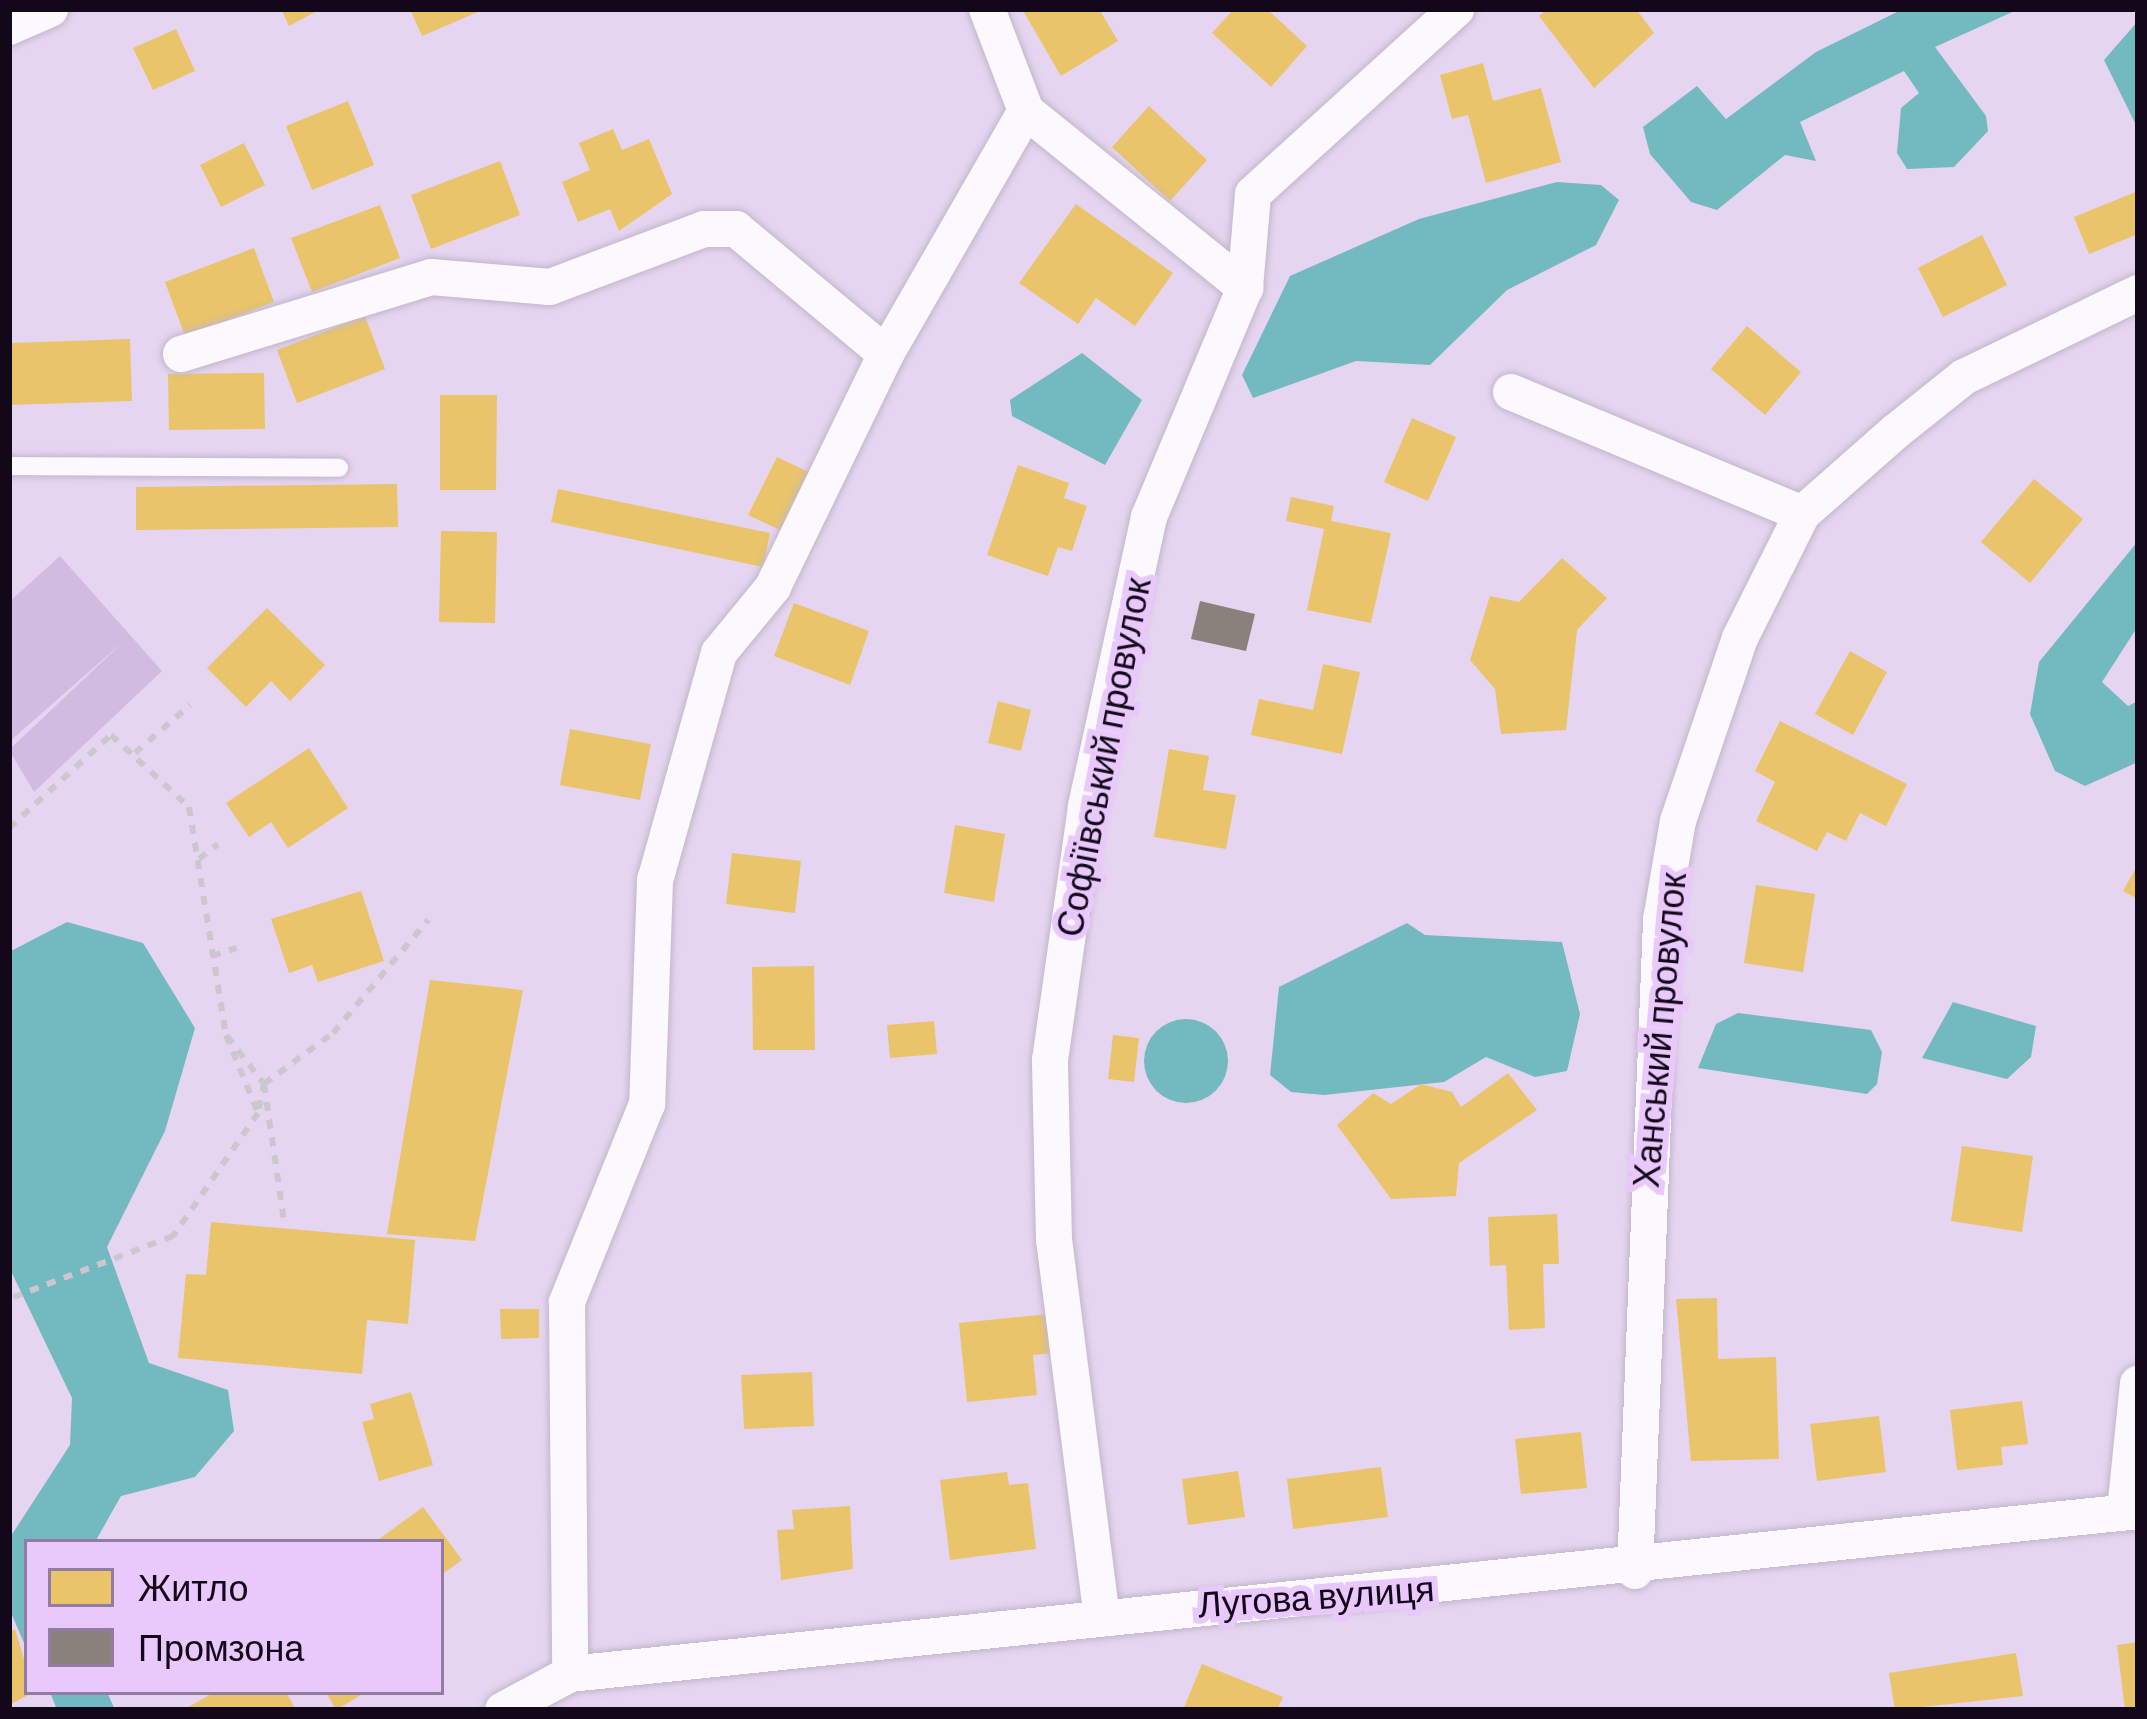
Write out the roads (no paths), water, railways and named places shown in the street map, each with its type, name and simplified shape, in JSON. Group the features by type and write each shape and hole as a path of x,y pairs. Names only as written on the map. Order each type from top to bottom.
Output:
{"street":[{"path":"9,28 50,9"},
{"path":"987,9 1025,111 1245,288"},
{"name":"Софіївський провулок","path":"1101,1611 1054,1240 1050,1060 1086,806 1149,518 1245,288 1253,194 1456,9"},
{"path":"570,1674 568,1303 647,1104 656,880 719,652 773,587 886,354 1025,111"},
{"path":"181,354 431,277 550,287 704,229 763,243 886,354"},
{"name":"Ханський провулок","path":"1635,1571 1661,920 1706,729 1802,514 1964,377 2138,293"},
{"path":"1511,392 1802,514"},
{"path":"2132,1511 2138,1384"},
{"name":"Лугова вулиця","path":"503,1710 570,1674 1101,1611 1635,1571 2132,1511"}],"lane":[{"path":"9,466 339,467"}]}
